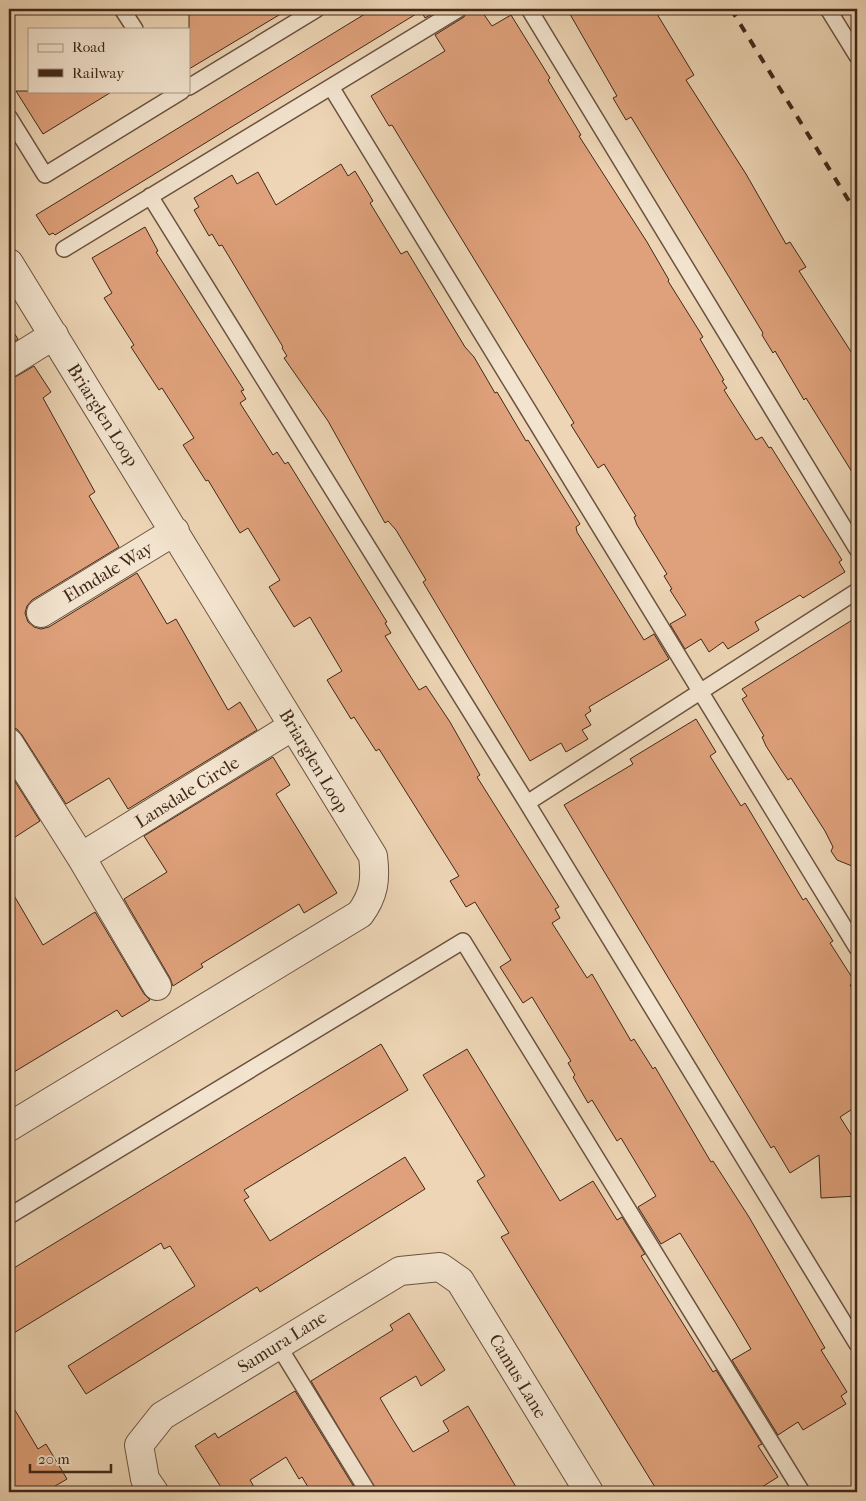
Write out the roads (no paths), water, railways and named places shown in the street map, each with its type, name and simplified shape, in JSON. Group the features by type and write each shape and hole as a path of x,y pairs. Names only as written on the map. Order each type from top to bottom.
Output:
{"street":[{"name":"Briarglen Loop","path":"9,263 373,856 375,873 374,891 360,914 9,1127"},
{"path":"9,363 54,335"},
{"name":"Elmdale Way","path":"41,613 175,532"},
{"name":"Lansdale Circle","path":"81,857 294,726"},
{"path":"9,743 81,857 157,986"},
{"name":"Samura Lane","path":"154,1492 145,1479 139,1445 162,1416 400,1271 440,1267"},
{"name":"Camus Lane","path":"440,1267 460,1281 590,1492"}],"lane":[{"path":"122,9 134,28"},
{"path":"190,86 317,9"},
{"path":"64,249 459,9"},
{"path":"529,9 857,549"},
{"path":"828,9 857,56"},
{"path":"331,87 857,948"},
{"path":"9,116 45,174 179,92"},
{"path":"150,196 527,803 857,1344"},
{"path":"527,803 857,591"},
{"path":"9,1216 463,940 799,1491"},
{"path":"278,1345 368,1492"}],"railway":[{"path":"731,9 857,214"}]}
